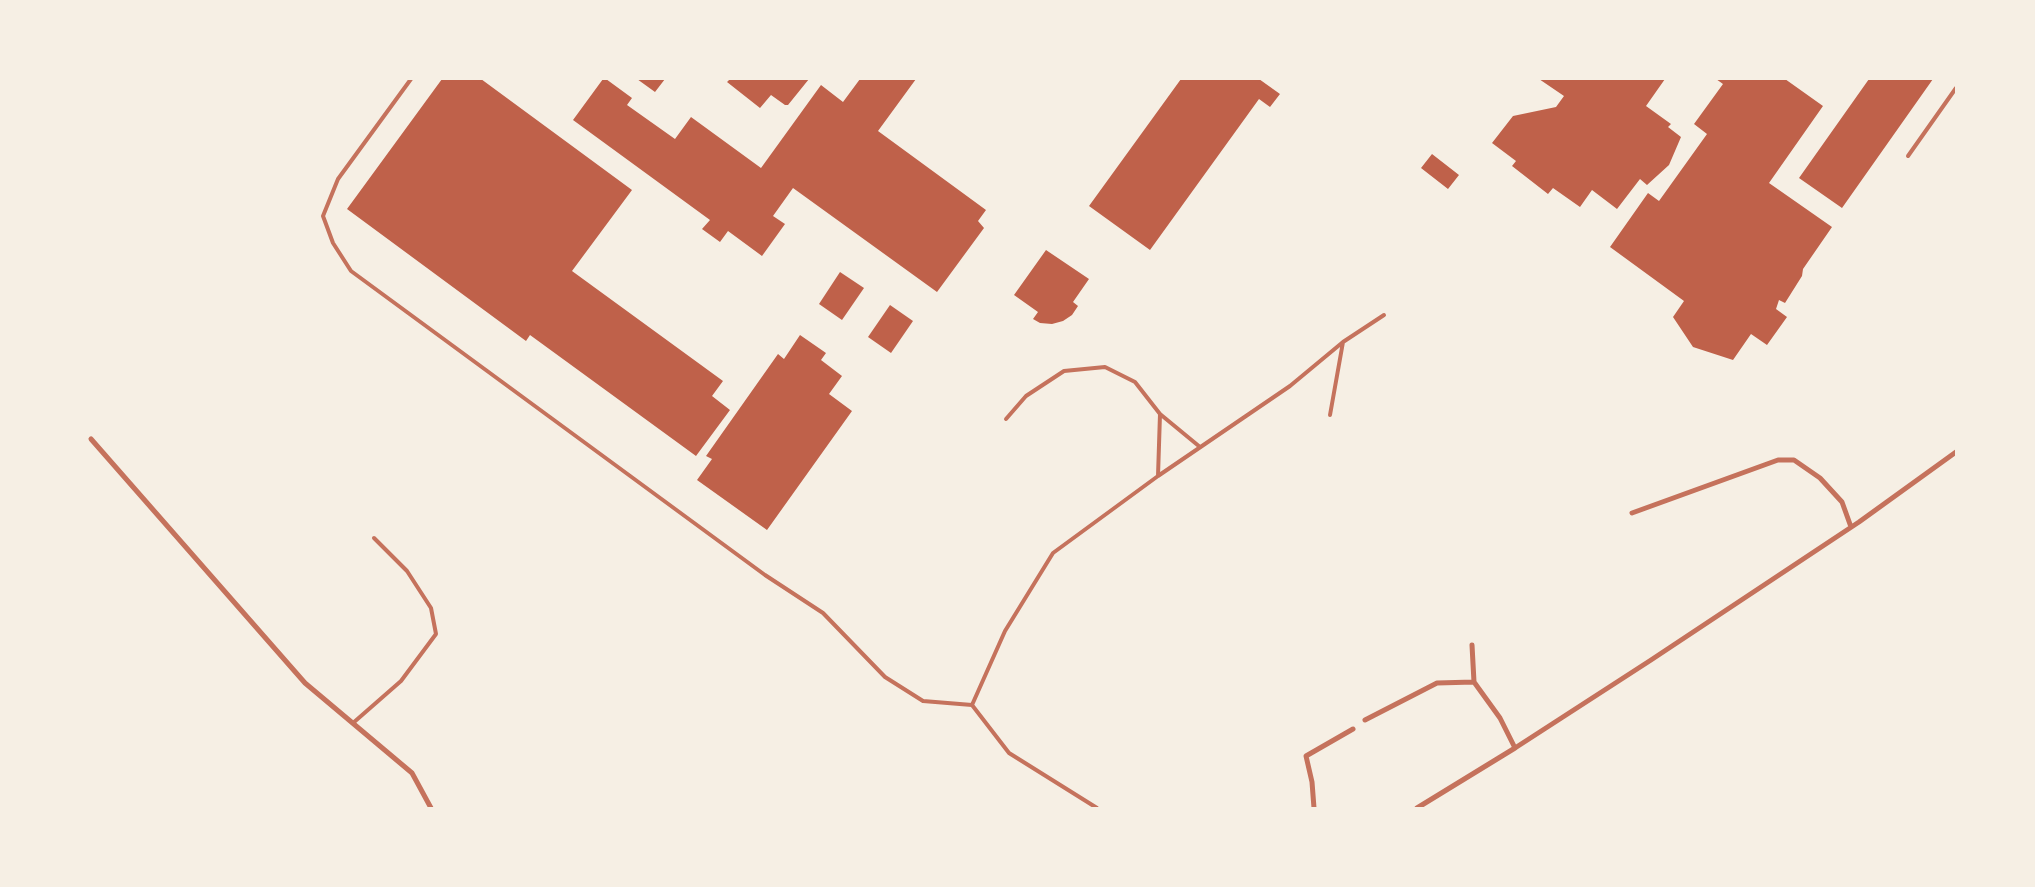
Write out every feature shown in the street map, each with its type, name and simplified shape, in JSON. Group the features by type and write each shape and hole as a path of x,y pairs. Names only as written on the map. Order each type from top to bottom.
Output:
{"street":[{"path":"91,440 305,684 412,773 431,808"},
{"path":"1417,808 1515,748 1852,527 1956,452"},
{"path":"1632,513 1778,460 1794,460 1820,478 1842,502 1852,527"},
{"path":"1472,645 1474,682 1500,718 1515,748"},
{"path":"1365,720 1437,683 1474,682"},
{"path":"1314,808 1312,782 1306,756 1353,729"}],"lane":[{"path":"411,79 338,179 323,216 334,243 350,271 765,575 822,613 885,677 923,701 972,705 1009,753 1097,808"},
{"path":"1908,156 1956,88"},
{"path":"972,705 1004,631 1053,553 1158,476 1290,386 1343,342 1384,314"},
{"path":"1330,415 1343,342"},
{"path":"1006,419 1026,396 1064,371 1105,367 1135,382 1160,414 1200,447"},
{"path":"1158,476 1160,414"},
{"path":"353,723 401,681 436,634 431,608 412,578 374,538"}],"building":[{"path":"442,79 481,79 632,190 572,271 723,381 712,396 730,410 696,456 530,335 526,341 347,209"},
{"path":"603,79 606,79 632,98 627,105 675,139 691,117 761,168 821,85 843,102 860,79 916,79 878,131 986,210 978,221 984,228 937,292 793,188 773,216 785,224 762,256 728,231 720,242 702,229 710,220 573,120"},
{"path":"637,79 665,79 655,92"},
{"path":"730,79 809,79 788,105 785,105 771,95 760,108 727,82"},
{"path":"1181,79 1259,79 1280,94 1270,107 1259,99 1150,250 1089,206"},
{"path":"1539,79 1665,79 1646,106 1671,124 1668,127 1681,137 1669,165 1647,185 1640,179 1617,209 1592,190 1580,207 1553,188 1548,194 1512,166 1516,161 1492,143 1513,116 1556,107 1564,96"},
{"path":"1716,79 1785,79 1823,106 1769,183 1832,227 1803,269 1802,276 1785,303 1779,300 1776,309 1787,317 1767,345 1751,334 1733,360 1693,347 1673,317 1684,301 1610,247 1648,193 1659,201 1707,134 1694,124 1723,84"},
{"path":"1869,79 1933,79 1842,208 1799,178"},
{"path":"1432,154 1459,175 1448,189 1421,168"},
{"path":"1046,250 1089,279 1073,302 1078,306 1072,315 1063,321 1052,324 1040,323 1033,319 1038,312 1014,295"},
{"path":"840,272 864,288 842,320 819,304"},
{"path":"890,305 913,321 891,353 868,337"},
{"path":"800,335 826,353 821,360 842,376 829,394 852,411 767,530 697,480 712,459 706,456 778,354 784,359"}]}
